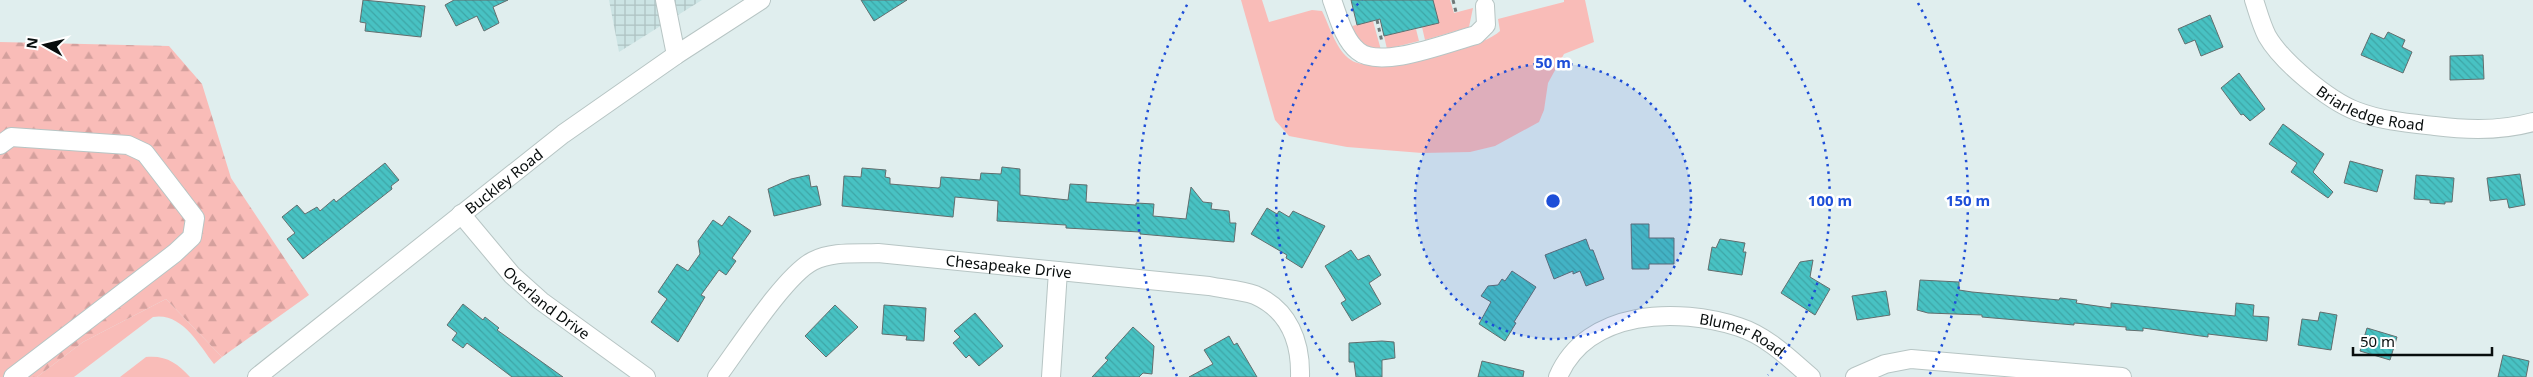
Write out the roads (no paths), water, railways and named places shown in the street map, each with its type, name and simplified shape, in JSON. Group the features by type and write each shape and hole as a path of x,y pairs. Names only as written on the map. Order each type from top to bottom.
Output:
{"street":[{"path":"665,0 676,55"},
{"name":"Buckley Road","path":"257,377 563,134 676,55 761,0"},
{"path":"1332,0 1345,34 1357,51 1370,58 1388,58 1476,35 1486,25 1485,6"},
{"name":"Briarledge Road","path":"2254,0 2268,37 2284,58 2328,95 2355,111 2385,120 2464,130 2522,126 2533,122"},
{"path":"0,144 11,137 128,145 146,153 195,218 192,237 175,253 13,377"},
{"name":"Overland Drive","path":"461,214 512,275 541,301 646,377"},
{"name":"Chesapeake Drive","path":"717,377 788,282 812,262 836,254 878,254 1058,271 1209,286 1254,295 1280,312 1292,328 1301,356 1300,377"},
{"path":"1051,377 1058,271"},
{"name":"Blumer Road","path":"1558,377 1565,360 1578,345 1607,327 1636,318 1664,316 1699,318 1741,327 1780,350 1811,377"},
{"path":"1855,377 1885,364 1911,359 2122,377"}]}
